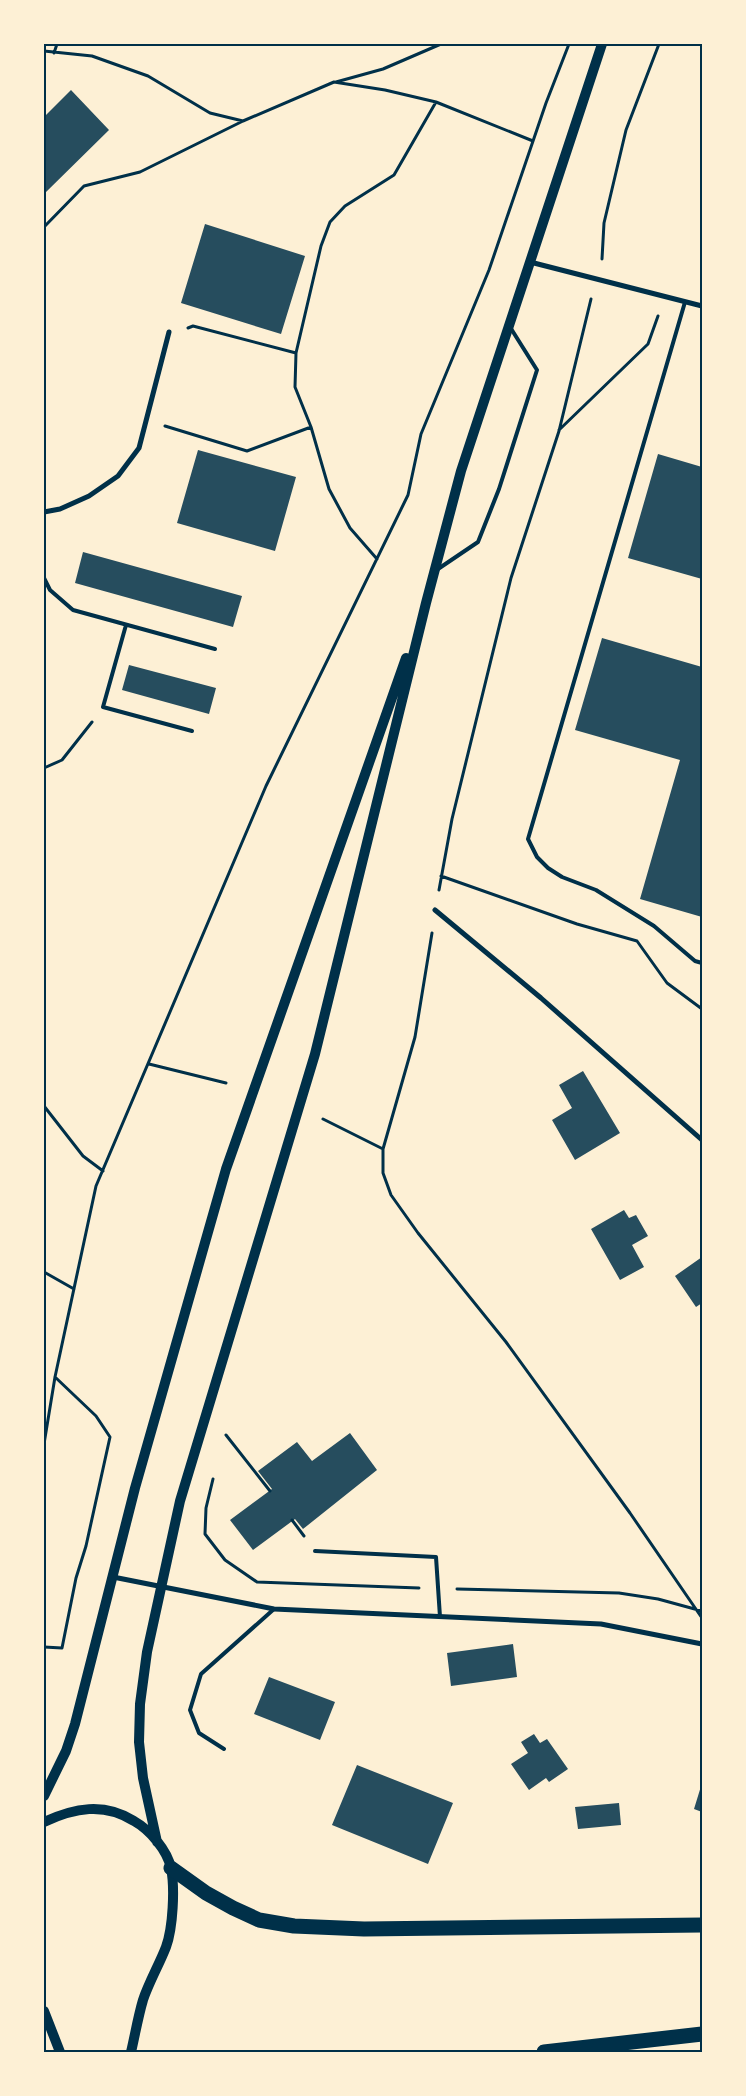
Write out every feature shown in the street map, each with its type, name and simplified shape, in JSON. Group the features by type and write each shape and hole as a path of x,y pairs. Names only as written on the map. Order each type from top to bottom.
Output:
{"highway":[{"path":"171,1868 206,1893 233,1908 259,1920 294,1926 364,1930 702,1925"},
{"path":"544,2052 702,2034"}],"main road":[{"path":"157,1842 143,1778 139,1733 140,1704 147,1652 180,1500 315,1054 426,603 461,472 602,44"},
{"path":"44,1796 66,1750 75,1724 135,1488 226,1169 426,603"},
{"path":"44,1822 66,1812 100,1808 128,1817 145,1827 157,1842 171,1868 172,1914 166,1947 143,2000 131,2052"},
{"path":"44,2011 60,2052"}],"street":[{"path":"529,262 702,306"},
{"path":"44,512 60,509 89,496 118,476 139,448 169,332"},
{"path":"436,910 541,998 702,1140"},
{"path":"113,1577 274,1609 440,1617 532,1619 601,1624 702,1644"}],"lane":[{"path":"685,302 528,839 537,857 548,868 562,877 596,890 637,915 654,926 695,961 702,963"},
{"path":"434,572 478,542 499,489 537,370 510,326"},
{"path":"44,578 50,590 74,610 215,649"},
{"path":"126,625 104,707 192,731"},
{"path":"315,1551 436,1557 440,1617"},
{"path":"224,1749 199,1733 190,1710 201,1674 274,1609"}],"path":[{"path":"54,53 57,44"},
{"path":"44,227 84,186 140,172 243,121 334,82 383,69 441,44"},
{"path":"44,1444 55,1377 96,1186 266,786 408,495 421,434 489,270 533,141 569,44"},
{"path":"657,44 657,52 626,130 604,223 601,266 596,279 559,431 510,578 452,819 415,1036 382,1149 383,1173 391,1195 418,1233 511,1350 630,1513 702,1618"},
{"path":"44,51 92,56 148,76 210,113 243,121"},
{"path":"334,82 436,102 533,141"},
{"path":"377,559 350,528 328,489 311,427 294,387 296,353 321,246 330,222 345,206 394,175 436,102"},
{"path":"559,431 648,344 664,296"},
{"path":"169,332 193,326 296,353"},
{"path":"146,420 247,451 311,427"},
{"path":"44,768 62,760 104,707"},
{"path":"441,876 577,924 637,941 667,983 702,1009"},
{"path":"149,1064 226,1083"},
{"path":"44,1106 82,1156 103,1171"},
{"path":"44,1116 50,1114"},
{"path":"323,1119 382,1149"},
{"path":"44,1272 74,1289"},
{"path":"44,1647 62,1648 76,1578 86,1546 110,1437 96,1416 55,1377"},
{"path":"226,1435 270,1491"}],"building":[{"path":"71,90 109,130 44,194 44,117"},
{"path":"205,224 305,256 281,334 181,303"},
{"path":"198,450 296,477 275,551 177,523"},
{"path":"658,454 702,467 702,579 628,558"},
{"path":"83,552 242,596 233,627 75,583"},
{"path":"602,638 702,667 702,917 640,899 680,760 575,730"},
{"path":"129,665 216,688 209,714 122,690"},
{"path":"583,1071 620,1133 575,1160 552,1120 572,1108 559,1085"},
{"path":"624,1210 629,1218 636,1215 648,1236 632,1245 644,1267 620,1280 591,1229"},
{"path":"702,1257 702,1303 696,1307 675,1276"},
{"path":"350,1433 377,1470 303,1529 295,1519 253,1550 230,1520 272,1489 258,1471 297,1442 312,1461"},
{"path":"513,1644 517,1677 451,1686 447,1653"},
{"path":"269,1677 335,1702 320,1740 254,1714"},
{"path":"534,1734 540,1743 547,1739 568,1769 549,1782 546,1778 529,1790 511,1764 528,1753 521,1742"},
{"path":"357,1765 453,1803 428,1864 332,1825"},
{"path":"702,1783 702,1812 694,1809"},
{"path":"619,1803 621,1825 578,1829 575,1807"}]}
